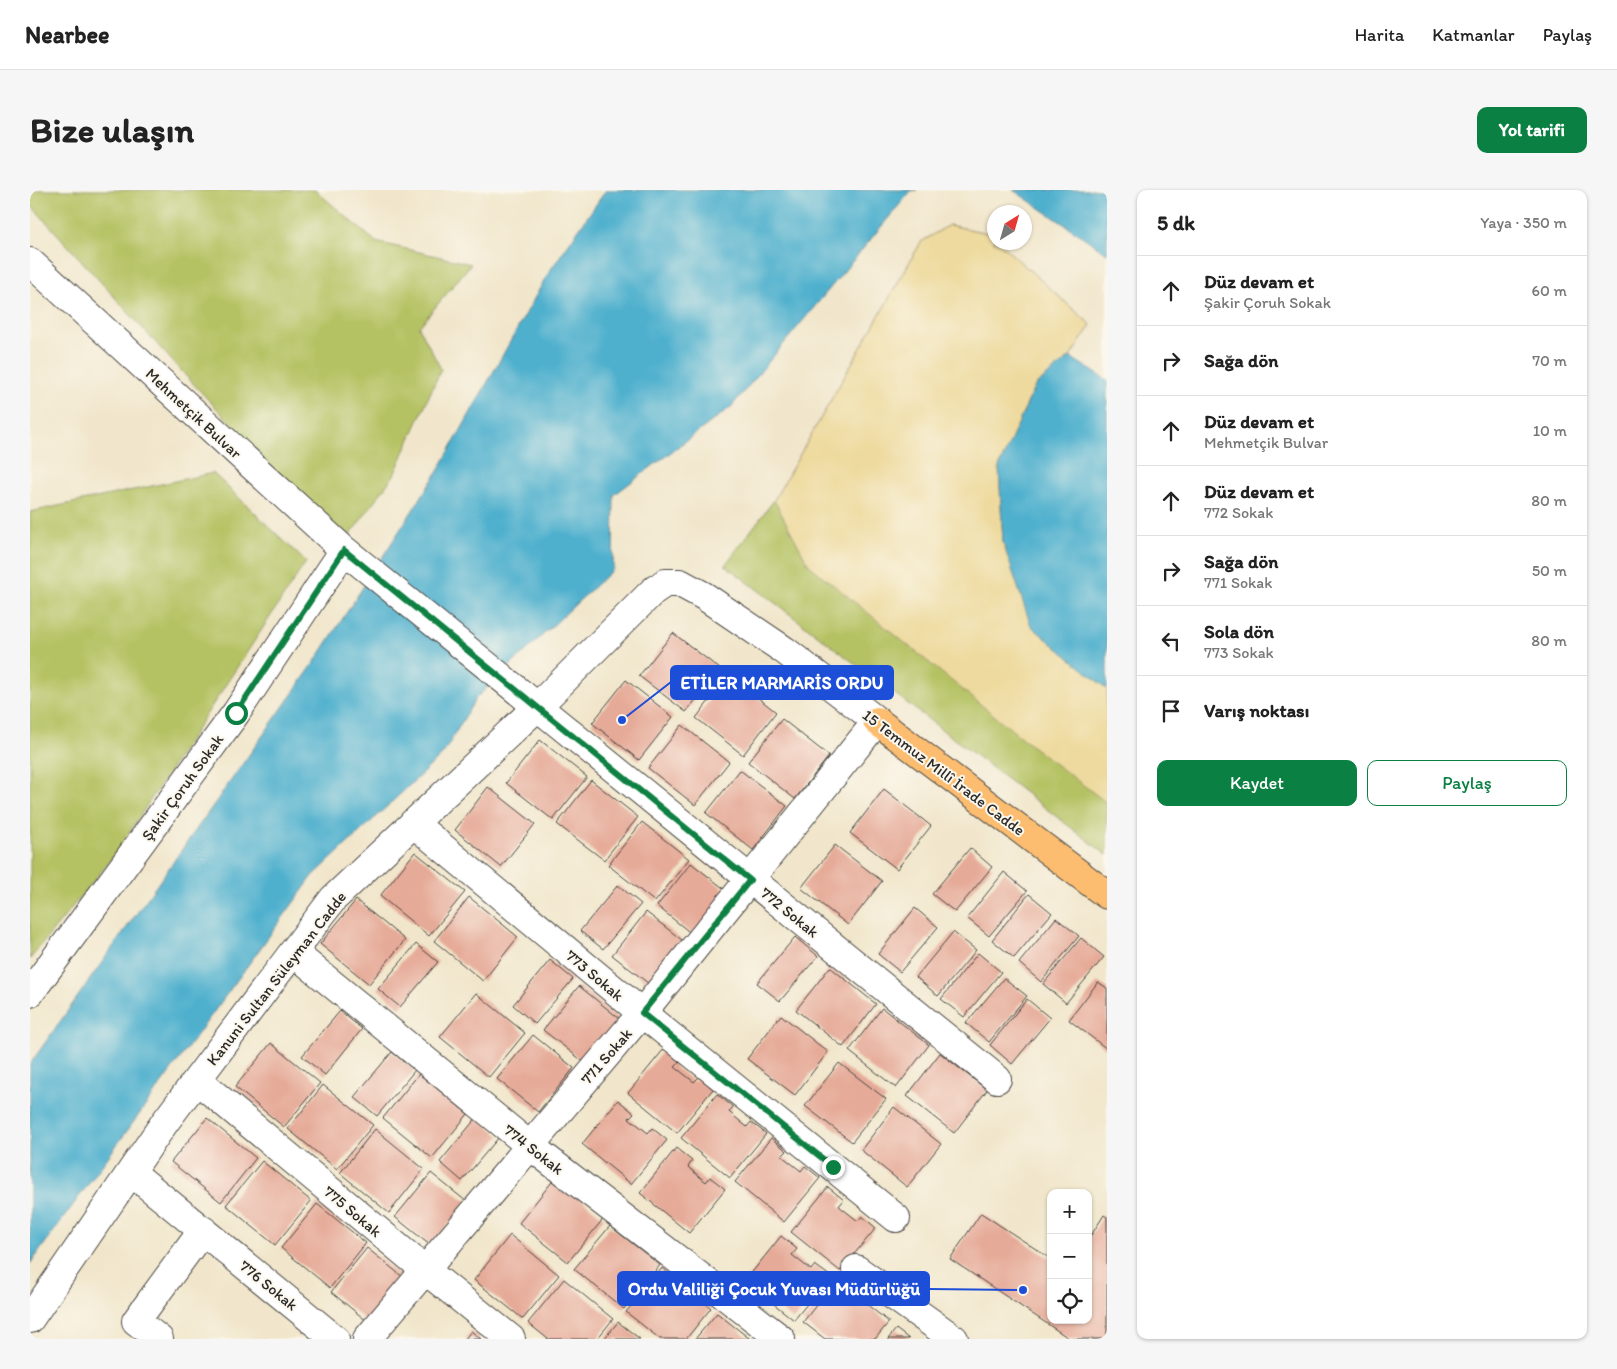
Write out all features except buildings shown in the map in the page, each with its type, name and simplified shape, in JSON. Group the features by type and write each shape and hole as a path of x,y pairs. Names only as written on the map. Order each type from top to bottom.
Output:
{"main road":[{"name":"15 Temmuz Millî İrade Cadde","path":"877,721 1107,895"}],"street":[{"name":"Mehmetçik Bulvar","path":"30,262 351,556 537,707"},
{"name":"Şakir Çoruh Sokak","path":"30,993 351,556"},
{"name":"Kanuni Sultan Süleyman Cadde","path":"30,1319 197,1080 333,899 537,707 653,592 665,583 680,583"},
{"name":"15 Temmuz Millî İrade Cadde","path":"680,583 704,596 784,650 877,721"},
{"name":"772 Sokak","path":"537,707 997,1079"},
{"name":"771 Sokak","path":"367,1339 424,1269 642,1013 877,721"},
{"name":"773 Sokak","path":"413,823 642,1013 896,1218"},
{"name":"774 Sokak","path":"293,952 529,1145 781,1339"},
{"name":"775 Sokak","path":"197,1080 511,1339"},
{"name":"776 Sokak","path":"131,1172 335,1339"},
{"path":"159,1339 136,1321 203,1230"},
{"path":"856,1269 954,1339"}],"green space":[{"path":"30,190 315,190 376,242 471,264 419,327 441,369 394,475 350,535 310,508 185,375 30,204"},
{"path":"213,473 306,562 113,857 30,959 30,512"},
{"path":"774,500 1107,750 1107,855 725,565"}],"sand":[{"path":"949,225 987,233 987,250 1007,250 1091,325 1070,357 1035,386 999,468 1003,543 1041,634 1107,689 1107,803 1033,747 809,565 774,500 921,242"}],"water":[{"path":"606,190 917,190 911,191 731,407 614,495 613,569 476,698 443,754 313,876 30,1264 30,1064 312,666 438,471 549,272"},
{"path":"1013,190 1107,190 1107,253"},
{"path":"1070,357 1107,380 1107,689 1031,626 1003,543 999,467 1035,386"}],"place":[{"name":"ETİLER MARMARİS ORDU","path":"622,720"},
{"name":"Ordu Valiliği Çocuk Yuvası Müdürlüğü","path":"1023,1290"}],"route":[{"path":"236,713 344,550 750,880 642,1013 833,1167"}]}
